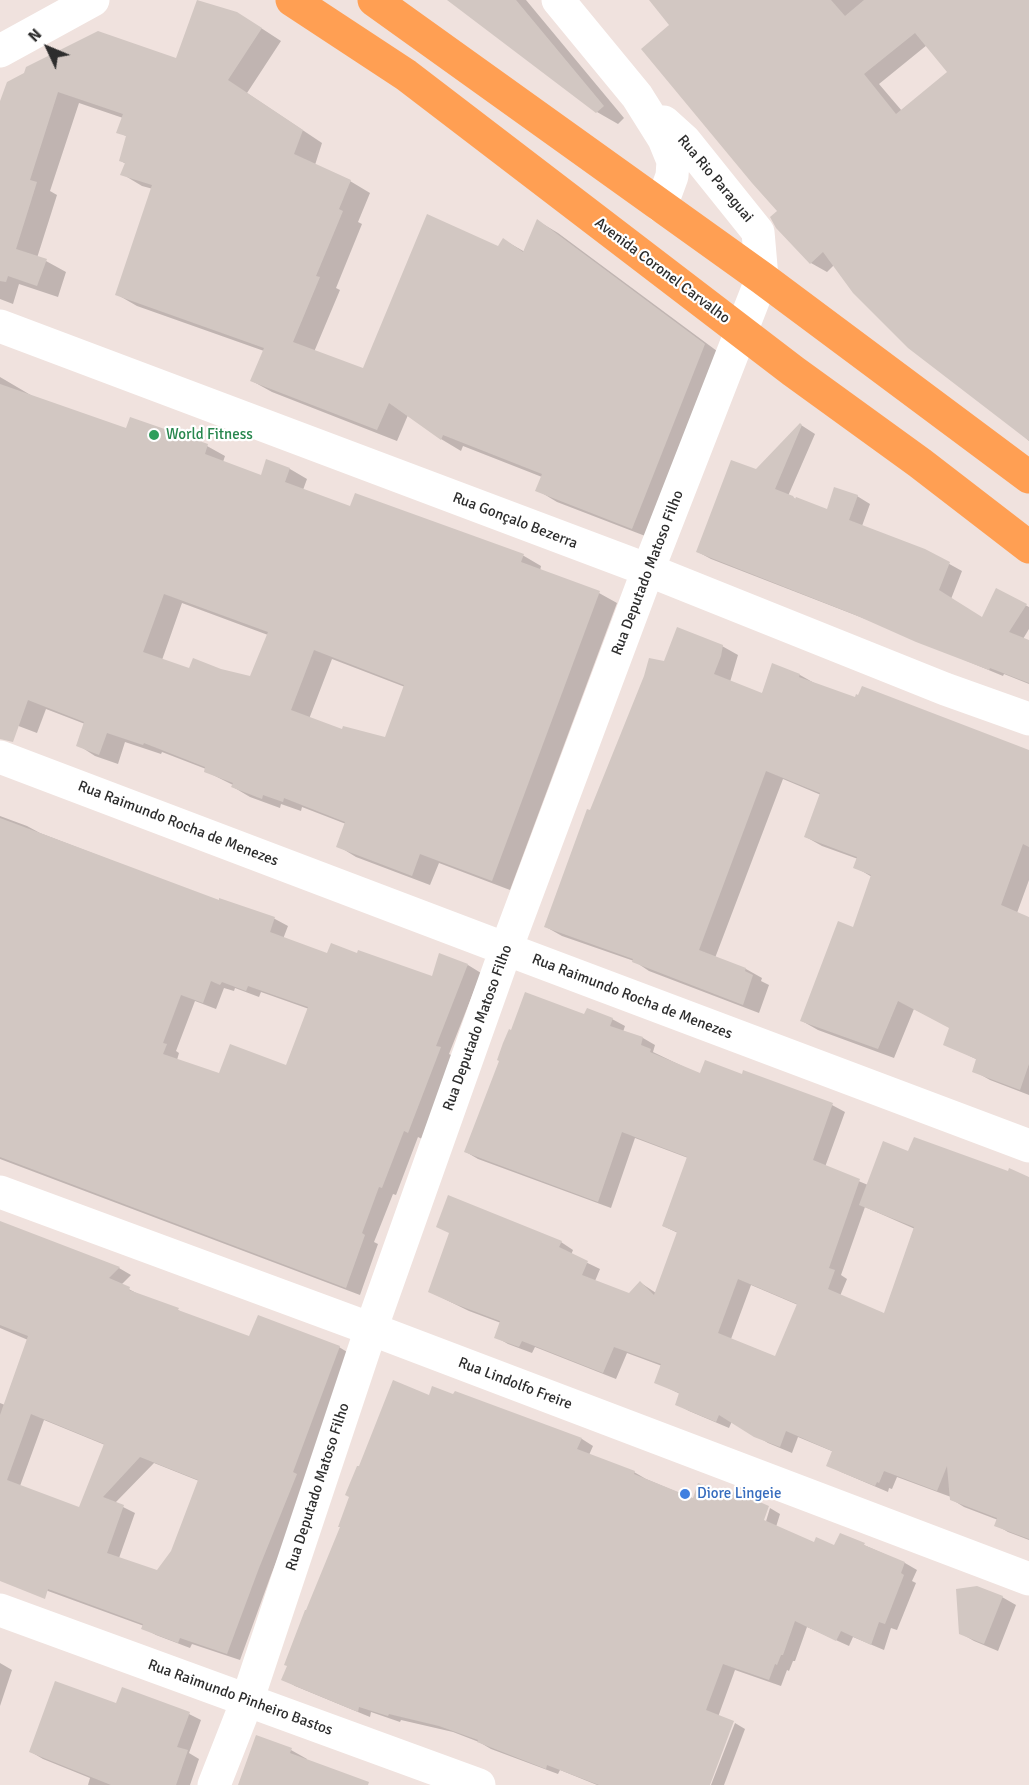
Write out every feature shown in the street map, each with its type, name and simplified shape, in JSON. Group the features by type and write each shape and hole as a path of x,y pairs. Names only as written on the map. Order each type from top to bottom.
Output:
{"main road":[{"name":"Avenida Coronel Carvalho","path":"292,0 406,75 793,371 1029,546"},
{"path":"374,0 762,278 1029,477"}],"street":[{"path":"0,51 93,0"},
{"name":"Rua Rio Paraguai","path":"558,0 637,96 664,139 673,160 672,176 661,206"},
{"name":"Rua Rio Paraguai","path":"637,96 685,141 758,232 762,278"},
{"name":"Rua Deputado Matoso Filho","path":"214,1785 247,1701 371,1329 506,949 648,570 762,278"},
{"name":"Rua Gonçalo Bezerra","path":"0,326 648,570 945,689 1029,719"},
{"name":"Rua Raimundo Rocha de Menezes","path":"0,756 1029,1146"},
{"name":"Rua Lindolfo Freire","path":"0,1192 371,1329 1029,1579"},
{"name":"Rua Raimundo Pinheiro Bastos","path":"0,1610 479,1785"}],"building":[{"path":"197,0 237,12 262,28 228,80 303,130 294,154 351,180 339,209 343,211 316,276 320,277 293,342 363,368 427,214 498,246 503,238 523,252 537,219 705,344 632,529 535,491 542,474 443,435 441,440 389,403 377,430 250,381 264,348 115,295 152,185 120,175 125,163 119,161 126,136 116,133 123,114 58,92 30,180 37,182 16,249 47,259 37,286 8,276 6,282 0,281 0,101 7,82 24,73 26,67 98,31 176,58"},
{"path":"447,0 516,0 604,106 596,113"},
{"path":"649,0 831,0 845,16 864,0 1029,0 1029,441 908,348 853,293 823,252 810,264 776,228 770,217 777,211 641,49 669,25","holes":["915,33 947,72 896,114 864,74"]},
{"path":"0,384 126,428 130,417 208,444 205,454 261,475 266,459 290,468 285,482 350,506 355,493 524,554 521,562 600,591 492,881 420,854 412,876 336,847 345,822 284,798 283,802 263,795 262,799 231,787 233,783 204,772 205,767 144,743 143,745 107,733 99,755 76,746 84,722 28,700 13,742 0,739","holes":["164,594 268,632 250,676 221,669 193,658 189,668 143,652","314,650 404,685 385,737 343,726 342,729 291,710"]},
{"path":"800,423 802,425 775,489 795,499 796,497 827,509 834,487 858,495 849,520 925,549 950,562 939,590 982,617 996,588 1027,604 1009,632 1029,640 1029,683 916,642 853,614 696,552 731,460 756,469"},
{"path":"677,627 723,645 714,674 762,693 772,663 800,674 799,677 855,697 862,686 1029,750 1029,847 1023,844 1001,905 1029,917 1029,1064 1020,1090 972,1072 976,1059 943,1045 949,1028 898,1001 878,1049 800,1021 838,921 853,927 871,875 853,868 857,857 804,837 820,793 766,771 699,950 746,968 745,971 753,975 743,1005 632,962 633,959 544,927 587,809 590,810 644,676 649,658 664,661"},
{"path":"0,818 219,900 219,898 275,917 270,932 327,953 331,943 432,976 439,953 468,964 436,1046 441,1047 408,1133 404,1131 382,1188 379,1187 362,1233 365,1235 346,1288 0,1157","holes":["211,981 220,985 222,982 246,991 248,986 308,1007 286,1065 230,1044 219,1073 163,1054 167,1044 163,1043 181,995 203,1003"]},
{"path":"525,992 584,1014 587,1008 613,1018 610,1026 643,1037 641,1045 651,1049 650,1052 700,1073 705,1060 742,1074 743,1070 833,1103 813,1160 860,1179 829,1268 835,1270 828,1289 884,1313 914,1227 859,1205 883,1141 908,1151 914,1137 1008,1171 1009,1168 1029,1177 1029,1539 994,1526 997,1518 950,1500 947,1466 937,1491 884,1471 879,1483 877,1482 875,1486 826,1466 832,1451 786,1431 780,1447 754,1437 719,1415 716,1422 675,1405 679,1393 654,1383 661,1364 614,1347 603,1373 522,1341 519,1347 494,1338 500,1321 428,1292 449,1233 436,1227 448,1195 562,1241 559,1247 588,1261 582,1275 629,1293 640,1281 654,1295 677,1232 662,1226 687,1157 622,1132 598,1202 464,1152 499,1061 497,1060 503,1043 509,1029 511,1030","holes":["738,1279 797,1304 775,1356 718,1333"]},
{"path":"0,1221 120,1267 109,1278 130,1287 129,1290 179,1308 178,1310 249,1336 258,1315 340,1346 293,1472 297,1474 227,1654 180,1638 178,1643 141,1629 143,1624 48,1589 45,1599 0,1581 0,1415 28,1336 0,1325","holes":["31,1414 104,1444 79,1507 7,1480","140,1457 198,1480 171,1551 157,1570 107,1553 124,1505 103,1497"]},
{"path":"393,1380 429,1395 432,1386 453,1394 455,1391 582,1438 577,1449 635,1471 634,1474 693,1498 698,1483 732,1495 734,1491 769,1506 764,1520 814,1542 816,1537 834,1545 840,1533 905,1562 901,1573 904,1575 885,1624 879,1622 871,1645 841,1631 836,1641 795,1621 783,1655 777,1665 775,1664 769,1680 723,1664 706,1710 734,1721 710,1785 599,1785 547,1765 546,1769 439,1726 389,1714 388,1716 359,1707 358,1712 281,1680 287,1666 284,1665 305,1610 340,1527 338,1527 349,1497 345,1495"},
{"path":"977,1586 1003,1596 984,1644 959,1634 956,1589"},
{"path":"55,1681 116,1703 122,1687 190,1712 177,1747 188,1750 176,1785 111,1785 29,1752"},
{"path":"256,1735 292,1748 290,1753 369,1782 368,1785 238,1785"}],"place":[{"name":"World Fitness","path":"154,435"},
{"name":"Diore Lingeie","path":"685,1494"}]}
